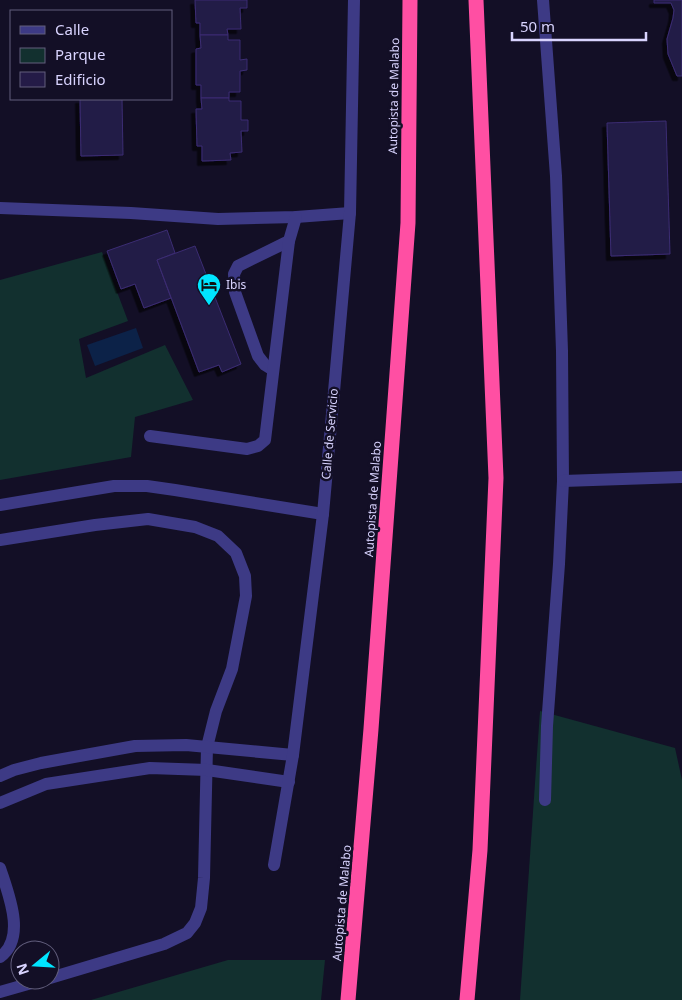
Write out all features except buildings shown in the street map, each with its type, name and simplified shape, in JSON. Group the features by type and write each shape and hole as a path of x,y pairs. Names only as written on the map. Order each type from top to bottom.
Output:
{"highway":[{"name":"Autopista de Malabo","path":"348,1000 371,729 408,222 410,0"},
{"path":"467,1000 480,850 496,478 476,0"}],"street":[{"name":"Calle de Servicio","path":"274,865 293,755 323,514 350,212 354,0"},
{"path":"543,0 556,176 564,481 546,726 545,800"},
{"path":"0,208 131,213 218,219 296,217 350,212"},
{"path":"150,436 247,449 258,446 265,440 289,241 296,217"},
{"path":"273,370 265,365 258,356 235,292 234,274 238,266 289,241"},
{"path":"564,481 682,477"},
{"path":"0,505 114,486 147,486 323,514"},
{"path":"0,540 112,522 148,519 195,527 218,536 236,553 245,576 246,596 232,670 216,711 207,747 204,878 201,908 195,923 187,933 164,944 60,975"},
{"path":"0,776 41,763 135,746 186,745 293,755"},
{"path":"41,763 46,784"},
{"path":"0,803 46,784 150,768 207,770 289,782"},
{"path":"0,868 11,900 14,925 12,945 0,957"}],"green space":[{"path":"102,252 128,321 79,339 86,378 165,345 193,400 135,417 131,457 0,480 0,280"},
{"path":"540,711 675,748 682,780 682,1000 520,1000"},
{"path":"228,960 325,960 321,1000 91,1000"}],"water":[{"path":"136,328 143,348 95,366 87,345"}],"place":[{"name":"Ibis","path":"209,306"}]}
